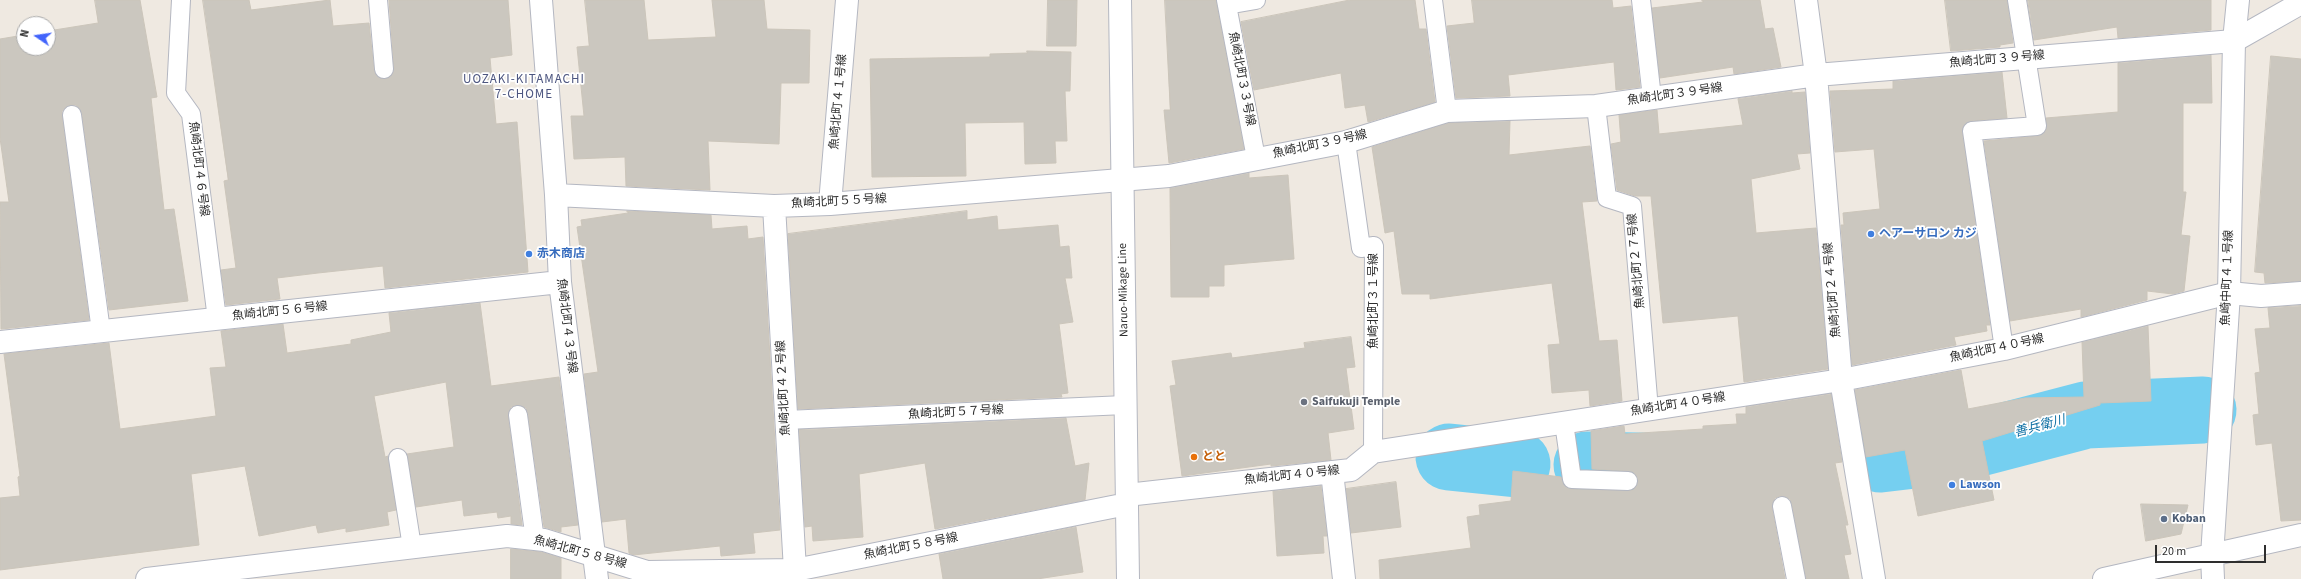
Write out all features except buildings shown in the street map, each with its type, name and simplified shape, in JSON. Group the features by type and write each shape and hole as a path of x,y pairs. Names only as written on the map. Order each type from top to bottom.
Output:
{"street":[{"name":"魚崎北町４３号線","path":"541,0 556,195 560,282 597,579"},
{"name":"魚崎北町４１号線","path":"830,204 847,0"},
{"name":"Naruo-Mikage Line","path":"1120,0 1128,579"},
{"name":"魚崎北町２４号線","path":"1806,0 1816,75 1841,380 1874,579"},
{"name":"魚崎中町４１号線","path":"2213,579 2212,556 2229,293 2234,40 2238,0"},
{"path":"2234,40 2301,3"},
{"name":"魚崎北町３９号線","path":"1122,179 1169,176 1256,158 1346,142 1447,111 1596,106 1816,75 2234,40"},
{"name":"魚崎北町５５号線","path":"556,195 774,206 830,204 1122,179"},
{"name":"魚崎北町４２号線","path":"774,206 795,570"},
{"name":"魚崎北町５６号線","path":"0,342 560,282"},
{"name":"魚崎北町４０号線","path":"1127,499 1351,470 1373,452 1841,380 2004,349 2229,293 2261,296 2301,293"},
{"path":"1332,472 1344,579"},
{"name":"魚崎北町５８号線","path":"157,578 507,536 535,540 647,572 795,570 1127,499"},
{"path":"2104,579 2301,535"}],"lane":[{"name":"魚崎北町４６号線","path":"181,0 176,93 191,114 217,319"},
{"path":"378,0 384,70"},
{"path":"1227,3 1256,0"},
{"path":"1433,0 1447,111"},
{"path":"1641,0 1652,98"},
{"path":"2004,349 1972,131 2037,126 2017,0"},
{"name":"魚崎北町３３号線","path":"1227,3 1256,158"},
{"name":"魚崎北町２７号線","path":"1596,106 1607,198 1632,206 1649,410"},
{"path":"72,115 101,331"},
{"name":"魚崎北町３１号線","path":"1346,142 1361,248 1374,246 1373,452"},
{"name":"魚崎北町５７号線","path":"786,420 1126,405"},
{"path":"518,415 535,540"},
{"path":"1564,422 1572,479 1628,481"},
{"path":"398,458 412,547"},
{"path":"1782,506 1796,579"}],"waterway":[{"name":"善兵衛川","path":"1880,459 1948,451 2086,415 2203,410"},
{"path":"1449,457 1517,464"},
{"path":"1587,465 1685,467"}],"place":[{"name":"ヘアーサロン カジ","path":"1871,234"},
{"name":"赤木商店","path":"529,254"},
{"name":"Saifukuji Temple","path":"1304,402"},
{"name":"とと","path":"1194,457"},
{"name":"Lawson","path":"1952,485"},
{"name":"Koban","path":"2164,519"}],"district":[{"name":"UOZAKI-KITAMACHI 7-CHOME","path":"524,88"}]}
